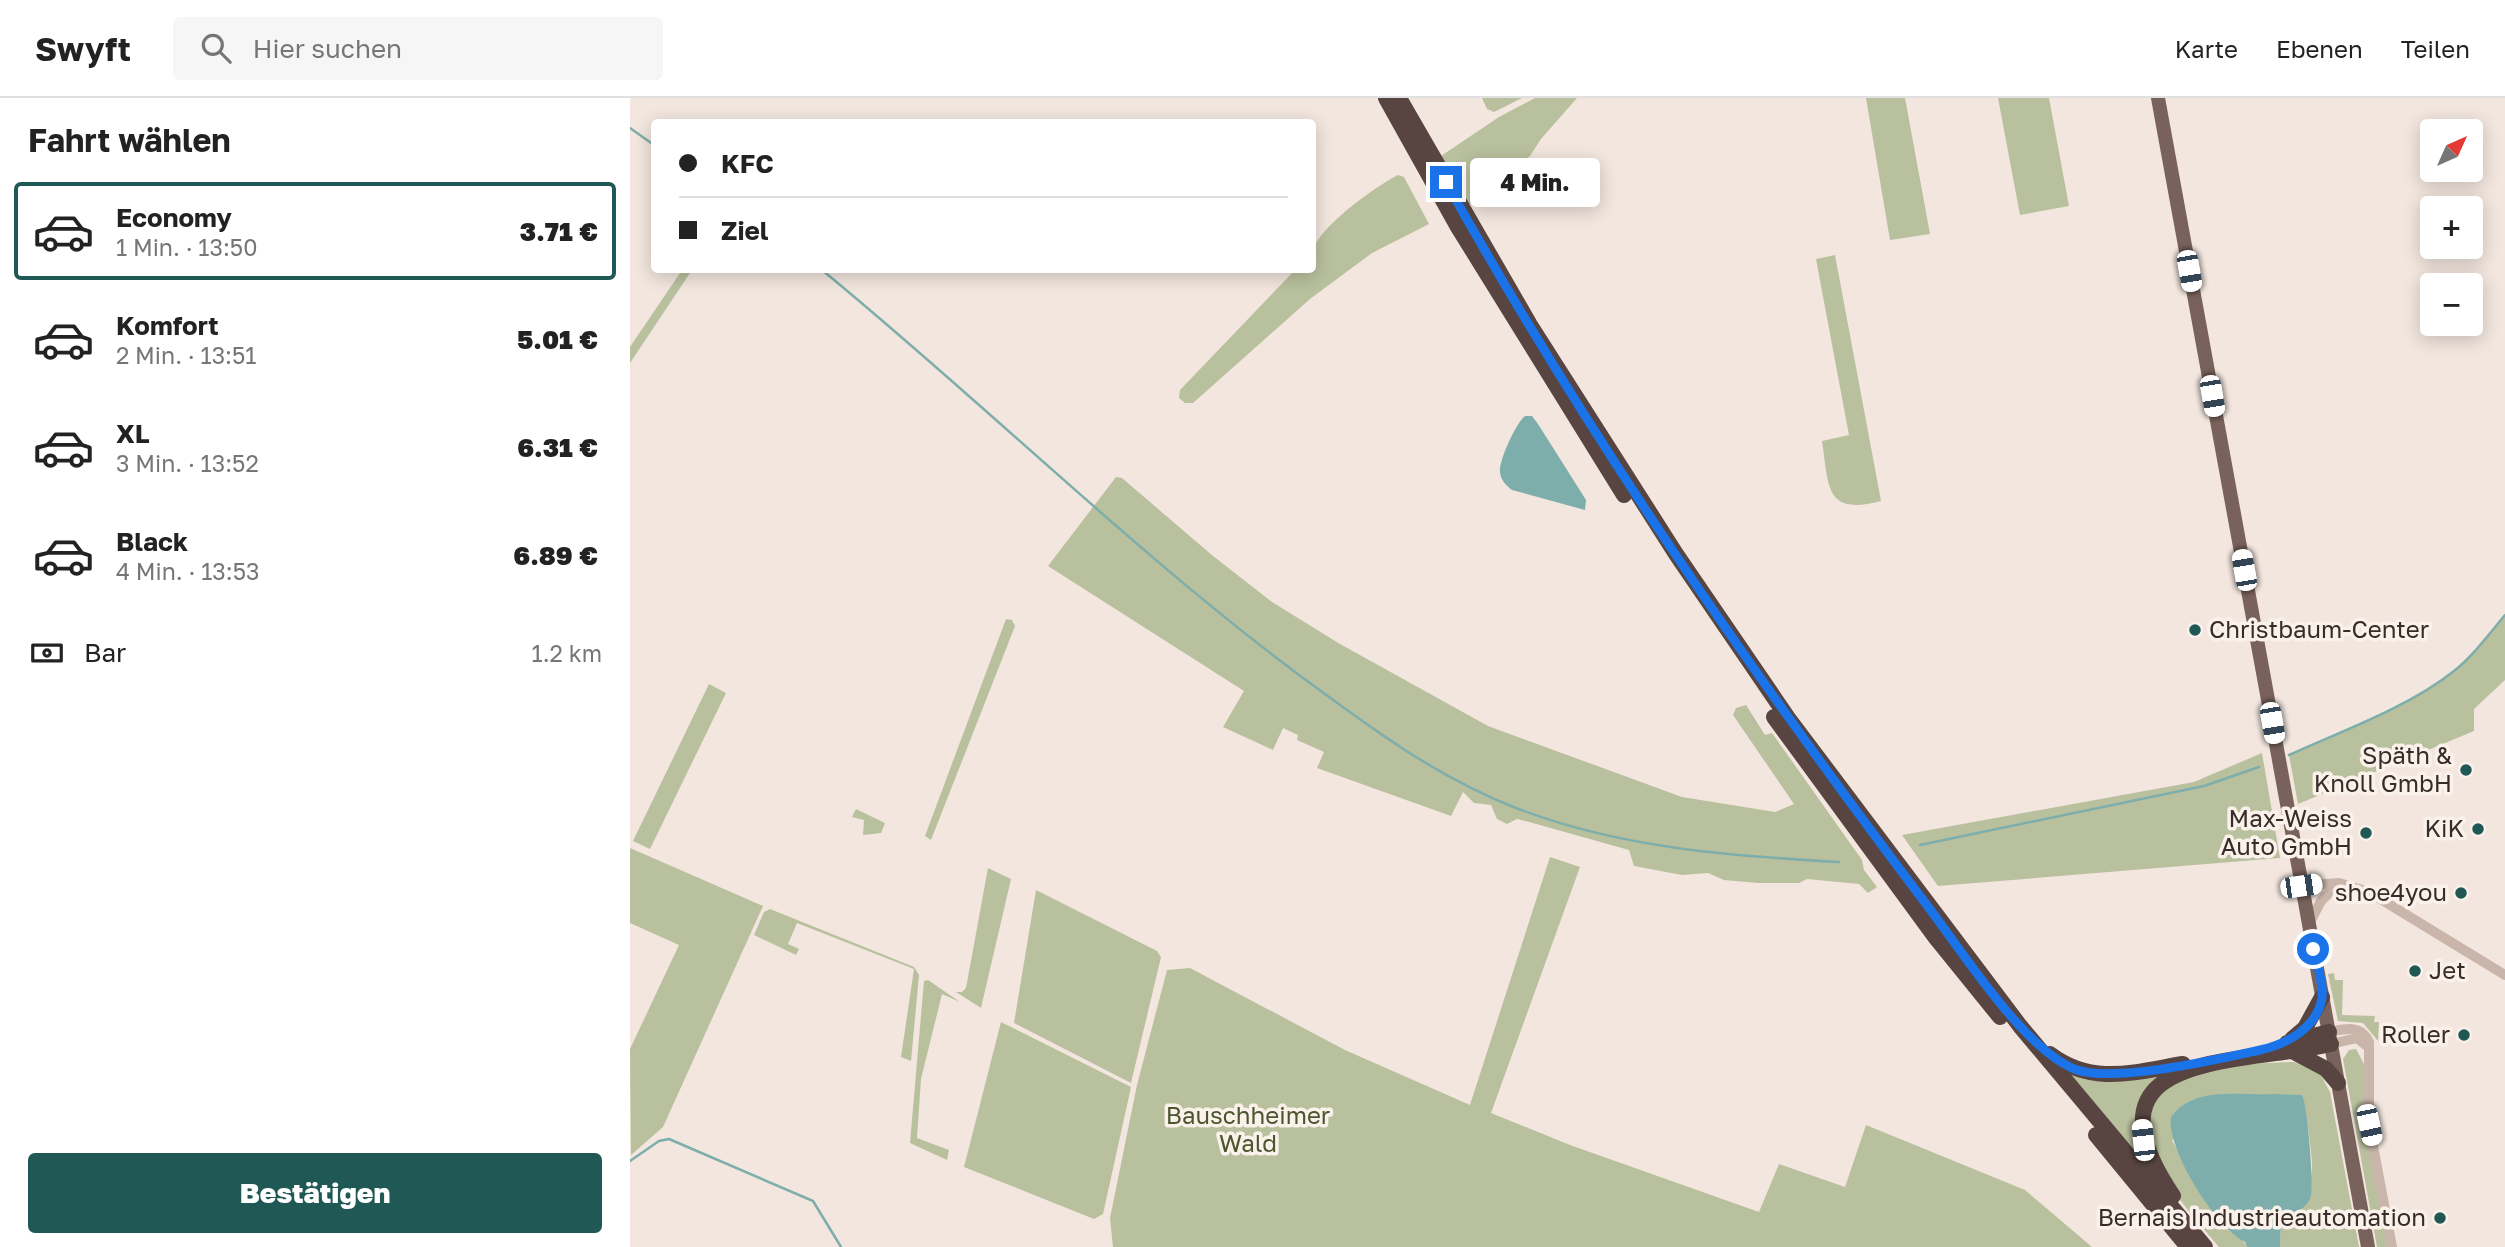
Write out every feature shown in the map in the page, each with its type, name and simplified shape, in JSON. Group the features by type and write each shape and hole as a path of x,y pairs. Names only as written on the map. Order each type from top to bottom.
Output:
{"highway":[{"path":"1386,98 1522,333 1667,560 1779,724 1936,938 2196,1243"},
{"path":"1399,98 1523,314 1676,554 1788,718 2020,1026 2196,1243"},
{"path":"2289,1048 2305,1028 2322,997"},
{"path":"2020,1026 2067,1066 2099,1076 2289,1048 2326,1069 2338,1083"},
{"path":"2196,1243 2149,1157 2143,1140 2142,1124 2150,1096 2167,1077 2191,1067 2330,1038"}],"main road":[{"path":"2158,98 2368,1247"}],"street":[{"path":"2301,886 2339,883 2369,892 2505,975"},
{"path":"2309,924 2322,901 2339,883"},
{"path":"2330,1038 2360,1030 2369,1042 2369,1125 2392,1247"}],"green space":[{"path":"1482,98 1522,98 1494,112 1487,109"},
{"path":"1535,98 1577,98 1541,139 1530,156 1469,205 1441,156 1499,117"},
{"path":"1866,98 1905,98 1930,234 1890,240"},
{"path":"1998,98 2049,98 2069,206 2020,215"},
{"path":"1398,175 1404,177 1429,224 1372,253 1310,299 1193,403 1185,403 1179,398 1180,390 1292,273 1316,273 1316,243 1336,220 1376,188"},
{"path":"1835,255 1881,501 1862,505 1849,504 1833,494 1826,471 1822,441 1849,435 1816,259"},
{"path":"680,273 690,273 630,363 630,347"},
{"path":"1116,477 1122,478 1213,556 1272,602 1340,644 1488,726 1682,797 1775,812 1794,804 1733,715 1736,708 1746,705 1765,735 1772,733 1862,860 1864,870 1877,887 1868,893 1859,884 1807,879 1799,883 1758,883 1724,880 1708,873 1682,875 1634,866 1629,850 1517,819 1507,824 1497,819 1491,805 1474,803 1463,792 1451,816 1317,768 1324,752 1297,740 1298,735 1283,728 1273,750 1223,727 1244,691 1048,566"},
{"path":"2505,615 2505,680 2474,709 2474,731 2298,804 2289,755 2374,718 2436,684 2468,658"},
{"path":"1006,619 1012,620 1015,626 931,840 925,836"},
{"path":"709,684 726,693 650,849 633,841"},
{"path":"2262,753 2280,858 1938,886 1902,835 2194,782"},
{"path":"856,809 885,823 881,833 863,835 864,820 852,817"},
{"path":"630,848 763,906 663,1127 631,1155 630,1049 679,945 630,923"},
{"name":"Bauschheimer Wald","path":"1550,857 1580,867 1491,1113 1570,1145 1759,1212 1779,1164 1845,1187 1866,1125 2025,1190 2092,1247 1113,1247 1110,1218 1137,1085 1167,970 1190,968 1345,1050 1470,1105"},
{"path":"988,868 1011,879 981,1008 956,992 962,992 966,988"},
{"path":"1036,890 1157,951 1161,957 1131,1083 1014,1023"},
{"path":"770,909 914,967 919,975 911,1061 901,1057 914,969 797,923 788,944 799,949 796,955 754,935 764,912"},
{"path":"2334,973 2335,980 2343,980 2342,1015 2375,1016 2374,1022 2379,1022 2378,1041 2363,1023 2338,1021 2328,974"},
{"path":"928,980 960,1002 942,994 921,1079 917,1138 949,1150 947,1160 910,1143 924,981"},
{"path":"1001,1022 1131,1087 1103,1214 1094,1219 964,1167"},
{"path":"2356,1049 2366,1068 2389,1247 2377,1247 2343,1059 2349,1050"},
{"path":"2054,1061 2071,1071 2178,1067 2144,1107 2140,1117 2141,1139 2153,1178"},
{"path":"2294,1062 2318,1070 2330,1092 2359,1247 2280,1247 2281,1224 2301,1211 2312,1172 2302,1095 2238,1096 2172,1140 2208,1205 2223,1225 2243,1240 2247,1247 2219,1247 2181,1201 2157,1163 2148,1122 2155,1101 2171,1086 2193,1075 2246,1064"},
{"path":"2262,1211 2273,1212 2273,1221 2254,1227 2250,1220"}],"water":[{"path":"1525,416 1532,416 1538,424 1586,500 1585,510 1512,490 1503,480 1500,466 1505,451"},
{"path":"2302,1095 2311,1163 2310,1199 2301,1210 2281,1224 2280,1247 2247,1247 2245,1242 2220,1221 2195,1186 2176,1148 2171,1117 2192,1100 2205,1096","holes":["2268,1210 2275,1216 2267,1225 2254,1227 2250,1223 2254,1215"]}],"waterway":[{"path":"630,128 651,143"},
{"path":"826,273 1117,527 1237,627 1351,713 1430,766 1516,808 1595,832 1675,848 1839,862"},
{"path":"2289,755 2374,718 2436,684 2468,658 2505,615"},
{"path":"1920,845 2204,786 2259,767"},
{"path":"630,1161 659,1141 669,1139 813,1201 841,1247"}],"place":[{"name":"Christbaum-Center","path":"2195,630"},
{"name":"Späth & Knoll GmbH","path":"2466,770"},
{"name":"KiK","path":"2478,829"},
{"name":"Max-Weiss Auto GmbH","path":"2366,833"},
{"name":"shoe4you","path":"2461,893"},
{"name":"Jet","path":"2415,971"},
{"name":"Roller","path":"2464,1035"},
{"name":"Bernais Industrieautomation","path":"2440,1218"}],"route":[{"path":"1446,182 1530,325 1607,447 1788,718 1956,943 2020,1026 2040,1045 2067,1066 2099,1076 2137,1072 2284,1044 2305,1028 2322,997 2313,949"}]}
